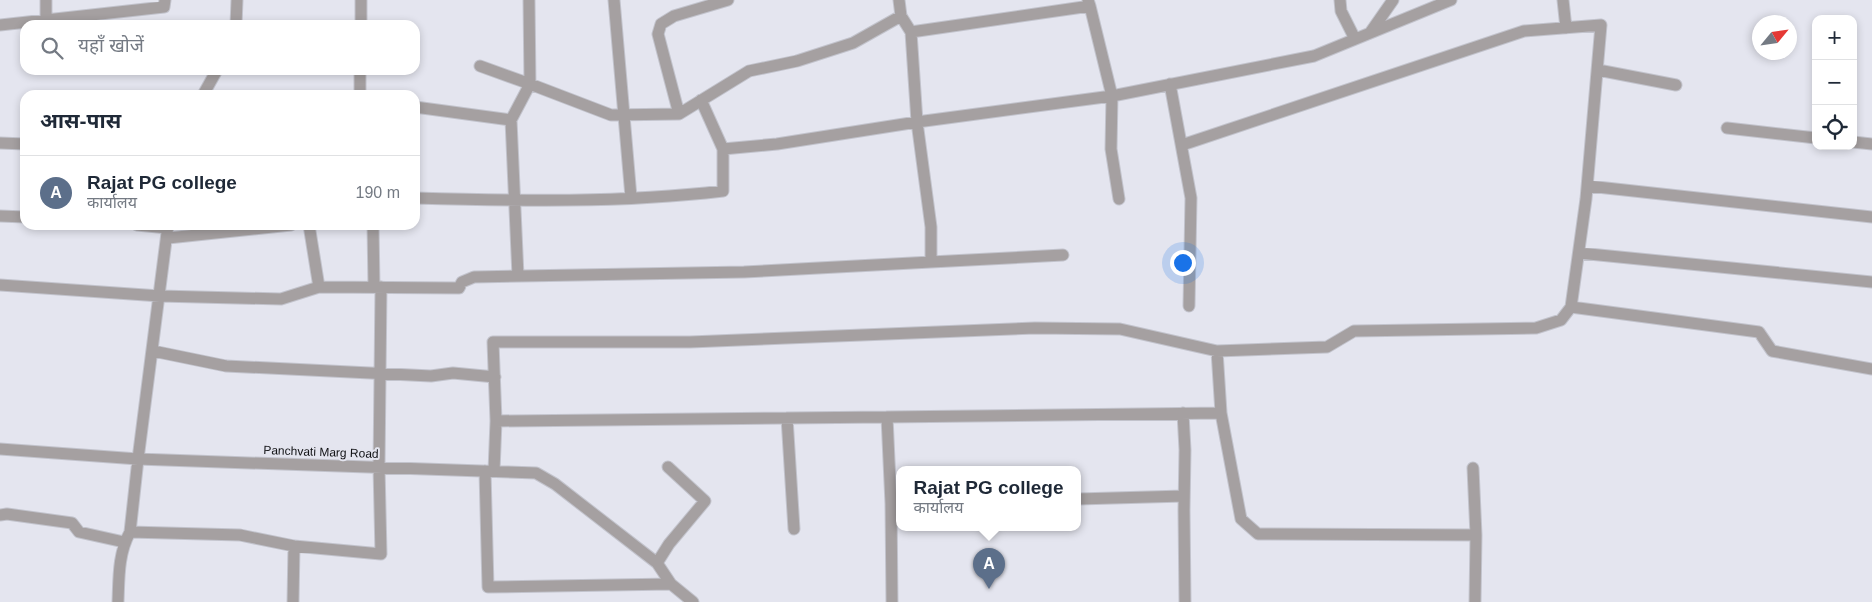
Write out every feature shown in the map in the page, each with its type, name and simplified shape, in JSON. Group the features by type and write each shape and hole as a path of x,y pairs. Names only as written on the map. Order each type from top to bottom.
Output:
{"street":[{"path":"46,0 46,19"},
{"path":"38,20 164,6 165,0"},
{"path":"236,20 238,0"},
{"path":"360,20 361,0"},
{"path":"518,276 511,120 530,84 529,0"},
{"path":"614,0 631,197"},
{"path":"679,114 658,34 661,24 674,16 728,0"},
{"path":"899,0 900,16 910,32 917,122 931,227 931,262"},
{"path":"1340,0 1341,11 1355,39"},
{"path":"1370,33 1393,0"},
{"path":"723,149 777,144 917,122 1112,96 1314,56 1451,0"},
{"path":"1563,0 1566,28"},
{"path":"910,32 1089,3 1112,96 1111,149 1119,199"},
{"path":"480,66 611,115 679,114 749,71 797,61 853,43 900,16"},
{"path":"0,25 20,22"},
{"path":"672,584 488,587 490,471 496,421 493,342 690,342 1035,328 1101,328 1120,329 1217,351 1327,347 1354,331 1536,328 1561,320 1571,307 1588,186 1601,25 1524,31 1182,145"},
{"path":"1598,70 1676,85"},
{"path":"205,90 214,75"},
{"path":"360,75 360,90"},
{"path":"1170,84 1191,198 1189,306"},
{"path":"420,198 515,200 631,197 723,191 723,149 701,100"},
{"path":"420,108 511,120"},
{"path":"1727,128 1812,138"},
{"path":"0,142 20,144"},
{"path":"1857,142 1872,144"},
{"path":"1588,186 1872,217"},
{"path":"0,216 20,217"},
{"path":"118,602 120,562 127,537 168,230"},
{"path":"310,230 319,287"},
{"path":"0,516 7,514 72,523 79,532 127,537 240,535 294,546 381,554 379,467 380,373 373,230"},
{"path":"1579,253 1872,282"},
{"path":"0,285 160,296 281,299 319,287 459,288 462,282 474,277 744,272 1063,255"},
{"path":"1571,307 1759,332 1772,351 1872,369"},
{"path":"153,351 226,366 431,376 453,373 495,377"},
{"path":"1217,351 1221,412 1241,519 1258,534 1476,535"},
{"path":"496,421 887,418 1221,412"},
{"path":"1183,413 1186,450 1184,496 1185,602"},
{"path":"787,418 794,529"},
{"path":"887,418 895,504 892,602"},
{"name":"Panchvati Marg Road","path":"0,449 138,460 536,473 555,484 656,563 672,584 693,602"},
{"path":"656,563 669,544 705,501 668,467"},
{"path":"1473,468 1476,535 1475,602"},
{"path":"1081,499 1184,496"},
{"path":"293,602 294,546"}],"place":[{"name":"Rajat PG college","path":"989,589"}]}
